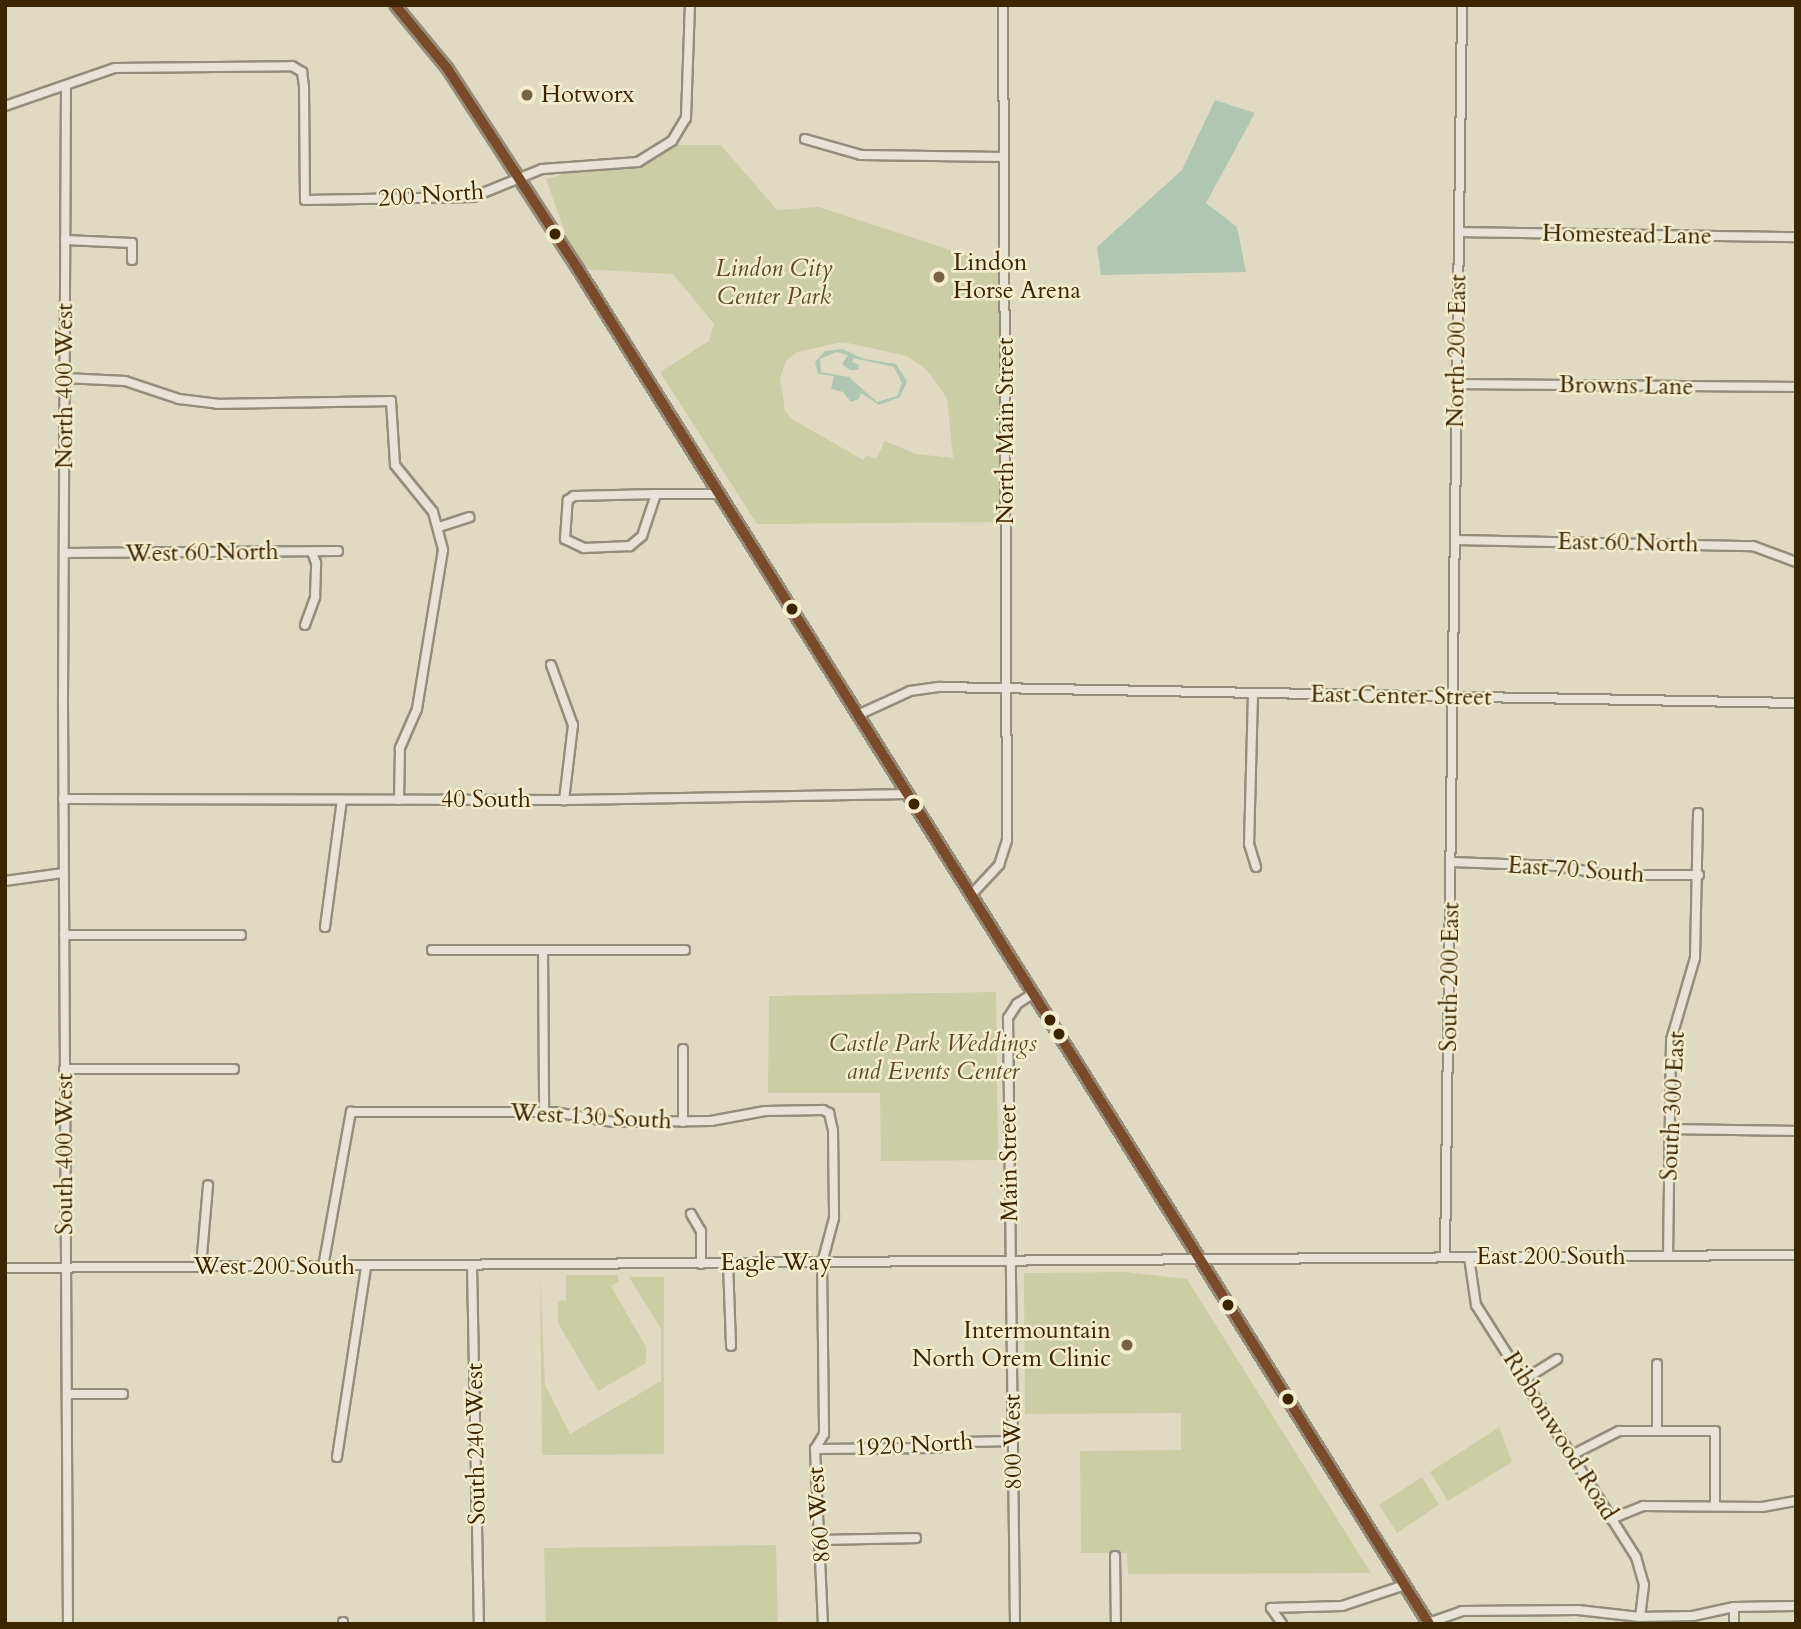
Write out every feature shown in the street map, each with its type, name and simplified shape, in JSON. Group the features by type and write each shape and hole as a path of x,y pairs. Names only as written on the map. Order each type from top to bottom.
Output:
{"main road":[{"path":"395,5 447,68 811,636 1429,1624"}],"street":[{"name":"200 North","path":"66,87 115,68 140,65 292,66 302,72 304,200 462,198 498,190 542,169 638,162 672,141 686,118 690,5"},
{"name":"North Main Street","path":"1003,5 1007,689"},
{"name":"North 200 East","path":"1452,697 1462,5"},
{"path":"5,106 66,87"},
{"name":"North 400 West","path":"63,685 66,87"},
{"path":"805,139 861,155 1004,157"},
{"name":"Homestead Lane","path":"1459,232 1796,237"},
{"path":"65,240 132,243 132,260"},
{"path":"65,378 125,382 180,399 217,404 391,401 395,465 426,501 439,527 440,568 417,709 400,748 399,800"},
{"name":"Browns Lane","path":"1457,384 1796,387"},
{"path":"656,494 642,536 629,546 584,548 565,539 568,500 574,496 656,494 720,494"},
{"path":"439,527 469,517"},
{"name":"East 60 North","path":"1456,540 1753,546 1796,562"},
{"name":"West 60 North","path":"65,553 338,551"},
{"path":"306,625 315,597 312,552"},
{"path":"551,665 573,725 564,800"},
{"name":"South 400 West","path":"63,685 68,1624"},
{"path":"972,894 999,865 1007,840 1007,689"},
{"name":"East Center Street","path":"860,714 910,691 1007,689 1796,703"},
{"path":"1253,692 1249,844 1256,867"},
{"name":"South 200 East","path":"1445,1257 1452,697"},
{"name":"40 South","path":"63,799 564,800 909,794"},
{"path":"325,927 342,800"},
{"name":"South 300 East","path":"1668,1256 1671,1040 1695,958 1699,876 1698,813"},
{"name":"East 70 South","path":"1452,863 1558,866 1609,875 1699,876"},
{"path":"5,881 63,873"},
{"path":"64,935 241,935"},
{"path":"432,950 685,950"},
{"path":"543,950 544,1112"},
{"name":"Main Street","path":"1011,1261 1008,1018 1017,1004 1034,993"},
{"path":"683,1049 683,1122"},
{"path":"64,1069 234,1069"},
{"name":"West 130 South","path":"323,1267 351,1112 544,1112 589,1121 683,1122 765,1111 829,1113"},
{"name":"860 West","path":"823,1624 822,1540 815,1449 824,1434 822,1263 834,1218 829,1113"},
{"path":"1670,1129 1796,1131"},
{"path":"201,1267 208,1185"},
{"path":"691,1214 701,1231 701,1264"},
{"name":"East 200 South","path":"1011,1261 1796,1255"},
{"name":"Ribbonwood Road","path":"1469,1257 1476,1305 1642,1569 1640,1617"},
{"name":"Eagle Way","path":"542,1265 1011,1261"},
{"name":"800 West","path":"1011,1261 1015,1624"},
{"path":"728,1264 731,1346"},
{"name":"South 240 West","path":"472,1265 480,1624"},
{"name":"West 200 South","path":"5,1268 542,1265"},
{"path":"337,1457 366,1267"},
{"path":"1525,1379 1557,1359"},
{"path":"1657,1364 1657,1430"},
{"path":"66,1394 123,1394"},
{"path":"1572,1455 1619,1431 1716,1431 1715,1506"},
{"name":"1920 North","path":"815,1449 936,1448 964,1442 1013,1441"},
{"path":"1611,1518 1643,1507 1762,1507 1796,1501"},
{"path":"822,1540 916,1538"},
{"path":"1115,1556 1116,1624"},
{"path":"1282,1624 1271,1608 1342,1606 1405,1585"},
{"path":"1429,1624 1449,1613 1473,1611 1578,1610 1640,1617 1693,1616 1734,1607 1796,1606"},
{"path":"1734,1607 1734,1624"}],"green space":[{"name":"Lindon City Center Park","path":"674,145 721,145 777,210 819,207 1005,268 1007,522 757,524 660,372 709,341 714,324 673,274 578,269 546,179 582,169 641,166","holes":["843,342 907,356 927,370 947,398 953,458 916,454 885,441 876,459 866,455 863,460 792,419 785,411 780,378 786,361 797,352"]},
{"name":"Castle Park Weddings and Events Center","path":"996,992 998,1160 881,1161 880,1093 768,1093 769,996"},
{"path":"1125,1272 1187,1279 1371,1573 1128,1574 1127,1553 1081,1553 1080,1451 1181,1450 1181,1413 1025,1414 1024,1273"},
{"path":"540,1275 545,1385 570,1434 661,1381 661,1329 629,1277 664,1277 664,1454 542,1455"},
{"path":"566,1275 618,1275 618,1282 611,1286 646,1347 646,1363 598,1391 558,1323 558,1301 566,1300"},
{"path":"1499,1427 1512,1462 1448,1501 1430,1472"},
{"path":"1422,1477 1439,1505 1397,1533 1379,1505"},
{"path":"776,1545 778,1624 546,1624 544,1548"}],"shaded area":[{"path":"1215,100 1255,113 1206,203 1237,227 1246,272 1101,275 1097,247 1182,170"},
{"path":"843,349 864,359 896,364 907,381 900,397 879,405 861,393 859,399 851,402 843,392 831,389 834,376 818,374 815,362 825,351","holes":["836,352 848,355 842,364 850,370 858,370 859,365 852,362 853,358 894,367 902,383 897,396 877,402 849,377 821,372 820,359"]}],"transit line":[{"path":"395,5 447,68 578,269 1429,1624"}],"place":[{"name":"Hotworx","path":"527,95"},
{"name":"Lindon Horse Arena","path":"939,277"},
{"name":"Intermountain North Orem Clinic","path":"1127,1345"}]}
